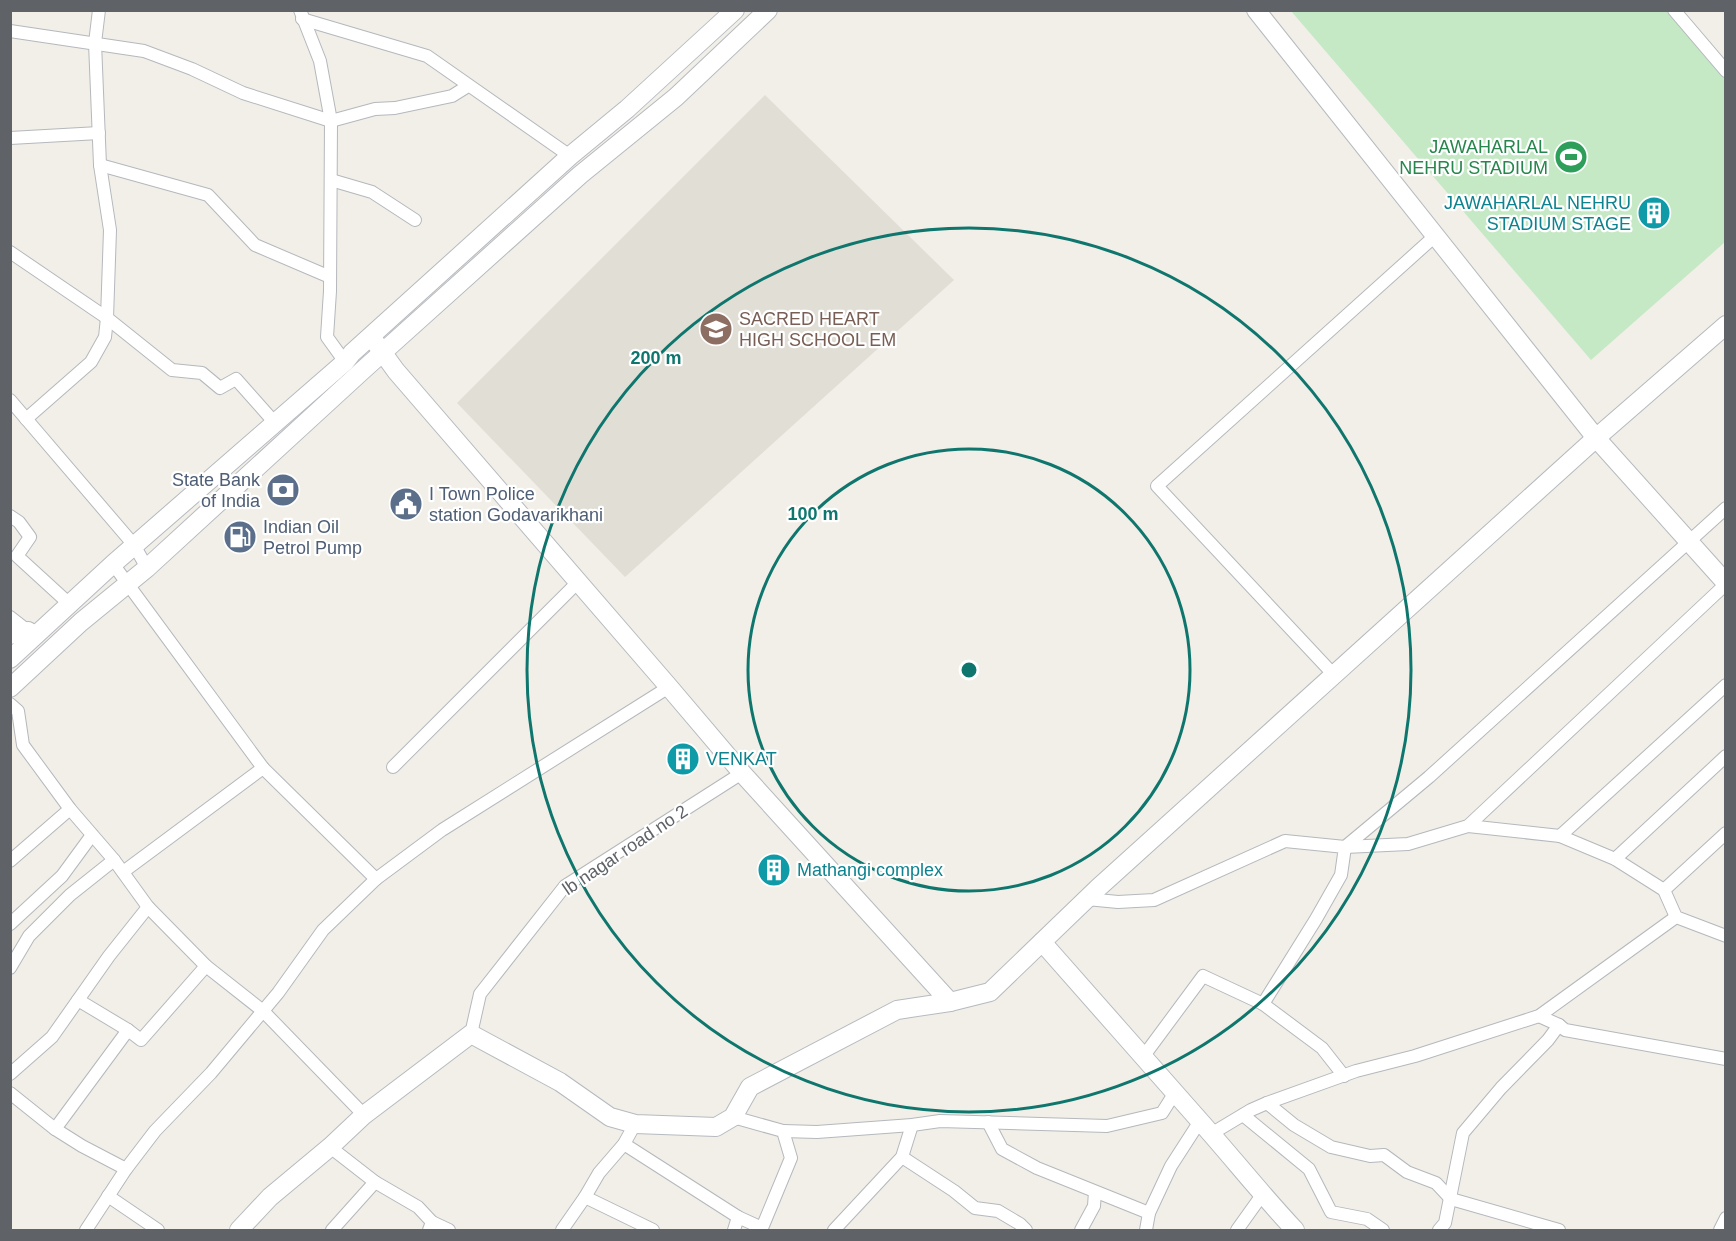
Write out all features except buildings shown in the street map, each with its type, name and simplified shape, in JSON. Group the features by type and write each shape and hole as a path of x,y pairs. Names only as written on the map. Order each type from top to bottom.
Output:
{"street":[{"path":"26,419 91,362 105,337 110,231 100,165 95,43 99,10"},
{"path":"10,688 580,175 676,98 768,10"},
{"path":"1256,10 1596,438 1725,583 1468,826"},
{"path":"1674,10 1725,71"},
{"path":"10,659 24,634 72,603 570,156 660,80 734,11"},
{"path":"301,15 427,56 570,156"},
{"path":"301,15 320,61 331,121 330,277 327,337 363,370"},
{"path":"10,31 144,51 192,69 243,93 331,121 375,110 452,96 468,86"},
{"path":"660,80 676,98"},
{"path":"644,94 658,113"},
{"path":"627,109 641,126"},
{"path":"10,138 99,133"},
{"path":"100,165 208,195 255,245 330,277"},
{"path":"331,180 372,192 415,220"},
{"path":"1334,675 1157,486 1435,236"},
{"path":"10,252 107,318 172,370 202,373 220,388 236,378 275,423"},
{"path":"408,303 422,317"},
{"path":"239,1230 270,1197 364,1115 471,1034 560,1082 610,1117 635,1124 716,1127 733,1117 750,1087 897,1010 950,1002 990,992 1087,899 1596,438 1725,325"},
{"path":"371,336 396,371 742,773 950,1002"},
{"path":"10,400 134,545 147,567"},
{"path":"1263,1004 1341,875 1345,847 1429,777 1725,508"},
{"path":"10,516 19,522 30,537 17,556 64,599 72,603"},
{"path":"113,564 263,768 376,879"},
{"path":"393,767 578,582"},
{"path":"10,617 24,634"},
{"path":"1560,836 1725,685"},
{"path":"86,1230 126,1169 155,1131 211,1073 263,1011 323,930 376,879 442,830 669,687"},
{"path":"10,704 18,711 23,745 70,809 114,860 148,908 206,966 263,1011 364,1115"},
{"path":"1615,859 1725,756"},
{"path":"123,872 263,768"},
{"name":"lb nagar road no 2","path":"471,1034 480,994 565,886 742,773"},
{"path":"10,861 70,809"},
{"path":"1087,899 1118,902 1154,900 1285,840 1345,847 1408,844 1468,826 1560,836 1615,859 1664,891 1676,916 1724,934"},
{"path":"1664,891 1725,833"},
{"path":"10,924 62,876 92,835"},
{"path":"10,968 29,936 70,895 114,860"},
{"path":"10,1074 52,1037 109,956 148,908"},
{"path":"1146,1230 1149,1213 1171,1166 1205,1127 1243,1115 1267,1103 1356,1071 1415,1056 1539,1016 1676,916"},
{"path":"1042,942 1205,1127 1262,1196 1295,1230"},
{"path":"78,1000 141,1040 206,966"},
{"path":"1143,1057 1203,976 1263,1004 1322,1048 1344,1076"},
{"path":"1539,1016 1565,1030 1725,1059"},
{"path":"1438,1230 1445,1223 1463,1133 1559,1025"},
{"path":"55,1129 128,1030"},
{"path":"10,1093 55,1129 126,1169"},
{"path":"733,1117 783,1131 817,1132 940,1121 1107,1126 1162,1113 1174,1094"},
{"path":"1267,1103 1294,1125 1331,1148 1370,1156 1384,1155 1407,1172 1436,1183 1451,1199 1559,1230"},
{"path":"1243,1115 1309,1169 1330,1212 1367,1219 1383,1230"},
{"path":"988,1122 1002,1149 1037,1168 1149,1213"},
{"path":"562,1230 599,1173 624,1144 635,1124"},
{"path":"834,1230 902,1157 912,1125"},
{"path":"624,1144 738,1217 763,1229 791,1158 783,1131"},
{"path":"330,1147 375,1182 418,1207 430,1226 449,1230"},
{"path":"902,1157 954,1191 975,1208 998,1211 1019,1228"},
{"path":"332,1230 375,1182"},
{"path":"1081,1230 1094,1206 1095,1192"},
{"path":"108,1196 158,1230"},
{"path":"1237,1230 1262,1196"},
{"path":"585,1197 653,1230"},
{"path":"734,1230 738,1217"},
{"path":"1720,1230 1725,1218"}],"shaded area":[{"name":"SACRED HEART HIGH SCHOOL EM","path":"765,95 954,280 625,577 457,403"}],"green space":[{"name":"JAWAHARLAL NEHRU STADIUM","path":"1291,11 1674,11 1725,71 1725,242 1591,360"}],"place":[{"name":"JAWAHARLAL NEHRU STADIUM","path":"1571,157"},
{"name":"JAWAHARLAL NEHRU STADIUM STAGE","path":"1654,213"},
{"name":"SACRED HEART HIGH SCHOOL EM","path":"716,329"},
{"name":"State Bank of India","path":"283,490"},
{"name":"I Town Police station Godavarikhani","path":"406,504"},
{"name":"Indian Oil Petrol Pump","path":"240,537"},
{"name":"VENKAT","path":"683,759"},
{"name":"Mathangi complex","path":"774,870"}]}
